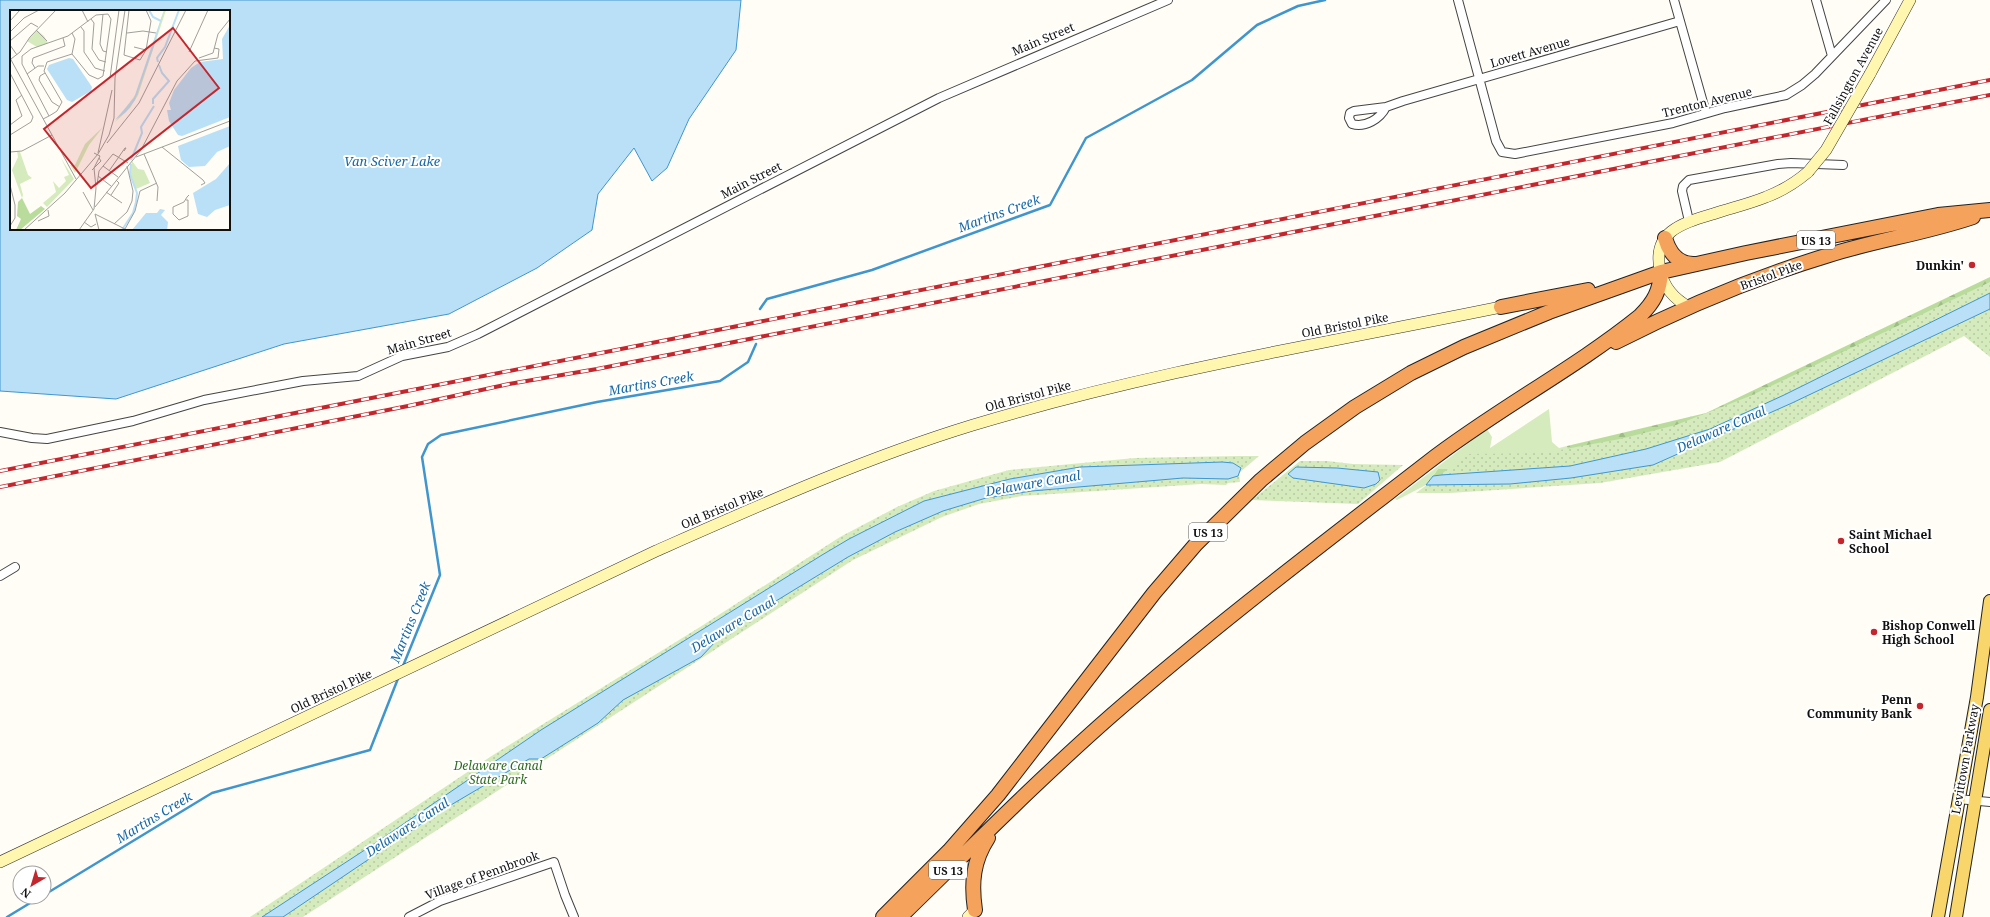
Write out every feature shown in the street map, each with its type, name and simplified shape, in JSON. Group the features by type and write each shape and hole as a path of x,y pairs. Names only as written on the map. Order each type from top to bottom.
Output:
{"highway":[{"name":"Bristol Pike","path":"1661,272 1938,215 1990,211"},
{"name":"Bristol Pike","path":"1565,370 1634,333 1689,308 1764,277 1829,255 1889,239 1940,228 1990,211"},
{"path":"1665,238 1667,247 1676,258 1689,264 1697,264"},
{"path":"1565,370 1646,310 1658,294 1661,272"},
{"name":"US 13","path":"883,917 949,851 998,795 1177,566 1225,514 1276,466 1329,425 1411,373 1493,334 1549,312 1661,272"},
{"path":"1500,307 1638,280"},
{"name":"US 13","path":"900,917 1086,738 1186,653 1446,448 1509,405 1565,370"},
{"path":"975,914 972,888 975,865 982,848 997,824"}],"main road":[{"name":"Fallsington Avenue","path":"1665,238 1675,228 1689,221 1777,193 1793,184 1808,172 1826,150 1870,74 1910,0"},
{"path":"1665,238 1659,251 1661,272 1671,294 1689,308"},
{"name":"Old Bristol Pike","path":"0,862 656,551 734,516 845,471 950,432 1072,398 1280,351 1500,307"},
{"name":"Levittown Parkway","path":"1938,917 1977,697 1990,601"},
{"name":"Levittown Parkway","path":"1956,917 1990,710"}],"street":[{"name":"Main Street","path":"0,432 32,438 47,439 133,421 204,400 302,382 358,376 402,356 448,347 478,334 939,98 1168,0"},
{"path":"1458,0 1478,79"},
{"path":"1674,0 1706,113"},
{"path":"1816,0 1832,56"},
{"name":"Trenton Avenue","path":"1478,79 1499,149 1506,154 1515,154 1673,123 1706,113 1786,95 1802,85 1886,0"},
{"name":"Lovett Avenue","path":"1386,107 1680,21"},
{"path":"1689,221 1682,191 1683,186 1689,180 1791,162 1843,165"},
{"path":"0,576 15,567"},
{"path":"1958,799 1975,802 1990,802"},
{"name":"Village of Pennbrook","path":"414,916 440,901 554,862 574,917"}],"green space":[{"path":"1990,277 1990,293 1784,395 1710,429 1646,449 1570,466 1433,476 1438,469 1515,467 1569,461 1567,446 1706,413"},
{"path":"1990,282 1990,357 1964,336 1720,462 1600,483 1450,493 1416,493 1468,454 1544,453 1620,439 1676,425 1750,396"},
{"path":"1549,409 1552,442 1559,448 1567,446 1569,461 1515,467 1438,469 1426,485 1397,500 1395,499 1487,429 1492,437 1490,448"},
{"name":"Delaware Canal State Park","path":"1259,456 1239,473 1240,482 1228,483 1226,485 1201,484 1022,496 979,504 942,517 853,560 303,917 250,917 490,757 700,627 840,537 897,507 934,491 1009,470 1135,458"},
{"path":"1300,461 1403,465 1358,504 1252,500"}],"water":[{"name":"Van Sciver Lake","path":"0,0 741,0 736,50 689,119 667,168 652,181 634,148 598,194 592,230 537,268 449,314 284,344 116,399 0,391"},
{"name":"Delaware Canal","path":"1990,293 1990,309 1792,403 1653,465 1571,478 1510,484 1426,485 1433,476 1570,466 1646,449 1710,429 1784,395"},
{"name":"Delaware Canal","path":"1222,462 1233,463 1241,468 1238,476 1228,479 1183,478 1032,491 986,498 943,511 895,532 848,557 740,623 716,641 701,657 623,700 598,723 541,759 529,759 439,812 283,917 262,917 380,840 541,730 822,555 849,539 924,501 1010,479 1080,467"},
{"path":"1296,467 1337,468 1378,472 1380,480 1376,484 1364,488 1293,478 1288,474"}],"waterway":[{"name":"Martins Creek","path":"760,309 767,299 872,270 1050,205 1086,138 1192,80 1257,25 1298,6 1325,0"},
{"name":"Martins Creek","path":"403,666 440,575 422,457 428,444 441,435 597,402 720,381 748,362 756,344"},
{"name":"Martins Creek","path":"52,890 212,793 370,750 399,676"},
{"name":"Martins Creek","path":"7,917 27,905"}],"railway":[{"path":"0,471 1990,80"},
{"path":"0,487 408,406 509,384 597,369 1990,95"}],"place":[{"name":"Dunkin'","path":"1972,265"},
{"name":"Saint Michael School","path":"1841,541"},
{"name":"Bishop Conwell High School","path":"1874,632"},
{"name":"Penn Community Bank","path":"1920,706"}]}
